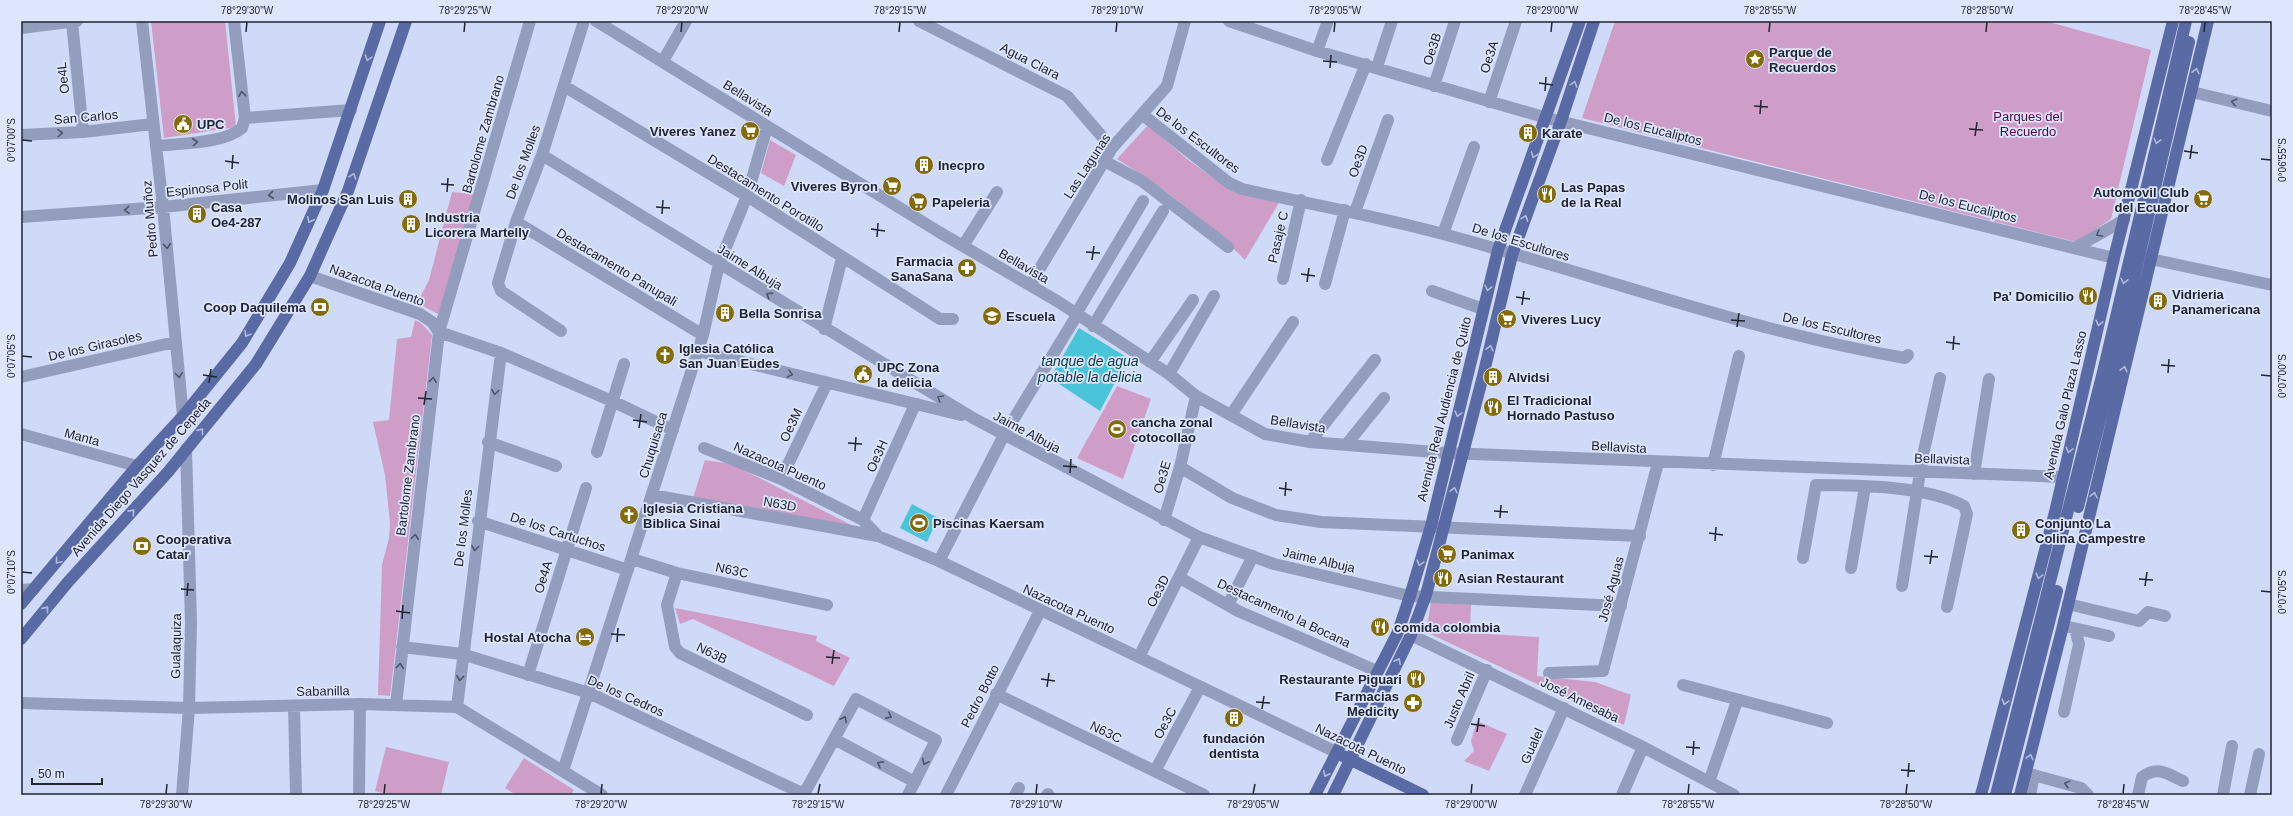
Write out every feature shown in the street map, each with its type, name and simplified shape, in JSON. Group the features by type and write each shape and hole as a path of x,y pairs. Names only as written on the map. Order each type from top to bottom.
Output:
{"main road":[{"name":"Avenida Diego Vasquez de Cepeda","path":"21,604 136,466 183,416 242,343 290,263 323,190 380,21"},
{"name":"Avenida Diego Vasquez de Cepeda","path":"21,639 68,582 186,449 256,364 310,276 348,191 406,21"},
{"name":"Avenida Real Audiencia de Quito","path":"1315,795 1398,632 1431,526 1498,250 1547,118 1580,21"},
{"path":"1333,795 1411,635 1426,595 1446,526 1512,254 1562,121 1594,21"},
{"name":"Avenida Galo Plaza Lasso","path":"1980,795 2063,477 2114,258 2173,21"},
{"path":"2020,795 2030,774 2069,628 2068,604 2140,256 2186,21"},
{"path":"2005,795 2110,379 2194,21"},
{"path":"1996,795 2103,372 2192,92 2208,21"},
{"name":"Nazacota Puento","path":"1336,752 1423,795"}],"street":[{"path":"21,28 74,21"},
{"name":"Oe4L","path":"74,21 82,132"},
{"name":"Pedro Muñoz","path":"142,21 153,124 157,146 183,416"},
{"path":"157,146 231,136 242,128 244,118 234,21"},
{"name":"Bartolome Zambrano","path":"396,705 439,332 530,21"},
{"name":"De los Molles","path":"561,331 502,291 498,283 516,222 542,155 584,21"},
{"name":"Bellavista","path":"596,21 664,61 767,127 1030,285 1169,374 1196,396 1265,434 1310,442 1463,454 1658,463 2063,477"},
{"path":"664,61 686,21"},
{"name":"Agua Clara","path":"919,21 1067,96 1112,148"},
{"name":"Las Lagunas","path":"1030,285 1112,148 1143,115 1167,86 1185,21"},
{"name":"De los Eucaliptos","path":"1229,21 1318,52 1372,66 1434,86 1547,118 2114,258"},
{"path":"1318,52 1328,21"},
{"path":"1328,160 1392,21"},
{"name":"Oe3B","path":"1434,86 1455,21"},
{"name":"Oe3A","path":"1489,102 1516,21"},
{"name":"Destacamento Porotillo","path":"564,86 747,196 842,258 940,319 952,319"},
{"path":"2192,92 2272,111"},
{"path":"244,118 351,110"},
{"name":"De los Escultores","path":"1143,115 1229,183 1242,188 1350,211 1442,234 1647,294 1845,348 1905,358 1908,355"},
{"name":"Oe3D","path":"1325,284 1350,211 1388,120"},
{"name":"San Carlos","path":"21,135 82,132 153,124"},
{"name":"Chuquisaca","path":"563,771 703,335 719,264 747,196 767,127"},
{"path":"1442,234 1474,147"},
{"name":"Jaime Albuja","path":"542,155 824,329 973,418 1164,520 1199,537 1274,564 1410,596 1426,595 1621,606"},
{"path":"1104,161 1142,181 1228,247"},
{"name":"Espinosa Polit","path":"21,217 163,207 323,190"},
{"path":"963,246 997,192"},
{"name":"Pasaje C","path":"1283,279 1301,200"},
{"path":"940,561 1004,435 1143,201"},
{"path":"1093,326 1163,211"},
{"path":"2075,248 2124,220"},
{"name":"Destacamento Panupali","path":"516,222 703,335"},
{"path":"2140,256 2272,285"},
{"path":"824,329 842,258"},
{"name":"Nazacota Puento","path":"310,276 420,314 432,322 439,332 501,353 612,401 673,430"},
{"path":"1432,291 1483,309"},
{"path":"1169,374 1214,296"},
{"path":"1150,362 1193,300"},
{"path":"1231,415 1293,322"},
{"name":"De los Girasoles","path":"21,377 175,342"},
{"path":"698,351 973,418"},
{"name":"De los Molles","path":"457,707 478,521 501,353"},
{"path":"1713,464 1739,356"},
{"path":"1310,442 1375,360"},
{"path":"597,452 624,364"},
{"path":"1902,586 1921,472 1940,378"},
{"path":"1974,474 1989,378"},
{"name":"Oe3M","path":"781,480 827,383"},
{"name":"Oe3E","path":"1164,520 1180,467 1196,396"},
{"path":"1346,445 1384,398"},
{"name":"Oe3H","path":"863,520 913,409 917,404"},
{"name":"Manta","path":"21,434 136,466"},
{"path":"488,442 556,466"},
{"name":"Nazacota Puento","path":"704,448 781,480 863,520 878,536 940,561 1040,611 1336,752"},
{"name":"Gualaquiza","path":"182,795 189,708 191,577 186,449"},
{"name":"José Aguas","path":"1550,673 1603,671 1640,536 1658,463"},
{"path":"1180,467 1232,498 1276,515 1321,522 1446,526 1640,536"},
{"path":"1803,558 1816,485 1865,486 1918,492 1956,502 1964,506 1967,514 1947,607"},
{"path":"1851,568 1865,486"},
{"name":"Oe4A","path":"528,675 586,488"},
{"name":"N63D","path":"652,496 878,536"},
{"name":"De los Cartuchos","path":"478,521 566,550 630,565"},
{"name":"Oe3D","path":"1139,657 1180,578 1199,537"},
{"path":"1228,605 1253,556"},
{"name":"N63C","path":"630,565 677,573 827,605"},
{"name":"N63B","path":"677,573 667,605 675,647 680,653 807,715"},
{"name":"Destacamento la Bocana","path":"1180,578 1228,605 1377,671"},
{"path":"21,590 34,589"},
{"path":"2068,604 2138,621 2148,612 2166,616"},
{"name":"Pedro Botto","path":"946,795 996,694 1040,611"},
{"path":"2069,628 2109,636"},
{"path":"2064,712 2079,644 2069,628"},
{"name":"José Amesaba","path":"1411,635 1487,670 1643,747 1734,795"},
{"name":"De los Cedros","path":"402,647 462,654 589,693 805,795"},
{"name":"Justo Abril","path":"1457,740 1487,670"},
{"path":"1683,685 1737,701 1828,723"},
{"name":"Oe3C","path":"1156,771 1200,687"},
{"name":"N63C","path":"996,694 1204,795"},
{"path":"805,795 856,698 936,740 908,795"},
{"path":"1709,782 1737,701"},
{"name":"Sabanilla","path":"21,703 189,708 360,704 457,707 563,771 588,791 602,795"},
{"path":"359,795 360,704"},
{"path":"294,706 296,795"},
{"name":"Gualel","path":"1526,795 1564,708"},
{"path":"834,740 915,782"},
{"path":"2223,795 2232,746"},
{"path":"1622,795 1643,747"},
{"path":"2250,795 2259,754"},
{"path":"2138,795 2142,777 2151,771 2159,770 2184,781"},
{"path":"2030,795 2030,774 2081,788 2088,795"}],"green space":[{"path":"151,21 225,21 236,127 164,138"},
{"name":"Parques del Recuerdo","path":"1615,21 2045,21 2151,50 2111,219 2076,242 1582,118"},
{"path":"1148,125 1187,159 1227,188 1280,201 1245,260 1184,205 1117,159"},
{"path":"770,140 796,155 784,186 761,173"},
{"path":"452,192 482,195 438,314 417,303 429,280"},
{"path":"415,320 421,323 432,335 390,696 378,695 382,565 389,538 390,523 385,475 373,422 389,420 397,339 411,337"},
{"name":"cancha zonal cotocollao","path":"1117,386 1151,399 1123,479 1077,458"},
{"path":"705,460 732,464 865,532 693,498"},
{"path":"1431,602 1471,605 1470,633 1539,637 1537,676 1595,682 1631,695 1624,725 1426,632"},
{"path":"675,608 817,636 816,641 850,658 834,686 693,619 680,624"},
{"path":"1477,721 1507,734 1489,771 1464,761 1474,751 1471,741"},
{"path":"386,747 449,762 441,795 390,795 375,791"},
{"path":"524,758 574,790 571,795 516,795 505,788"}],"water":[{"name":"tanque de agua potable la delicia","path":"1079,328 1128,358 1100,411 1050,378"},
{"name":"Piscinas Kaersam","path":"912,504 938,518 927,542 900,528"}],"place":[{"name":"Parque de Recuerdos","path":"1755,59"},
{"name":"UPC","path":"183,124"},
{"name":"Viveres Yanez","path":"750,131"},
{"name":"Karate","path":"1528,133"},
{"name":"Inecpro","path":"924,165"},
{"name":"Viveres Byron","path":"892,186"},
{"name":"Las Papas de la Real","path":"1547,194"},
{"name":"Molinos San Luis","path":"408,199"},
{"name":"Automovil Club del Ecuador","path":"2203,199"},
{"name":"Papeleria","path":"918,202"},
{"name":"Casa Oe4-287","path":"197,214"},
{"name":"Industria Licorera Martelly","path":"411,224"},
{"name":"Farmacia SanaSana","path":"967,268"},
{"name":"Pa' Domicilio","path":"2088,296"},
{"name":"Vidrieria Panamericana","path":"2158,301"},
{"name":"Coop Daquilema","path":"320,307"},
{"name":"Bella Sonrisa","path":"725,313"},
{"name":"Escuela","path":"992,316"},
{"name":"Viveres Lucy","path":"1507,319"},
{"name":"Iglesia Católica San Juan Eudes","path":"665,355"},
{"name":"UPC Zona la delicia","path":"863,374"},
{"name":"Alvidsi","path":"1493,377"},
{"name":"El Tradicional Hornado Pastuso","path":"1493,407"},
{"name":"cancha zonal cotocollao","path":"1117,429"},
{"name":"Iglesia Cristiana Biblica Sinai","path":"629,515"},
{"name":"Piscinas Kaersam","path":"919,523"},
{"name":"Conjunto La Colina Campestre","path":"2021,530"},
{"name":"Cooperativa Catar","path":"142,546"},
{"name":"Panimax","path":"1447,554"},
{"name":"Asian Restaurant","path":"1443,578"},
{"name":"comida colombia","path":"1380,627"},
{"name":"Hostal Atocha","path":"585,637"},
{"name":"Restaurante Piguari","path":"1416,679"},
{"name":"Farmacias Medicity","path":"1413,703"},
{"name":"fundación dentista","path":"1234,718"}]}
